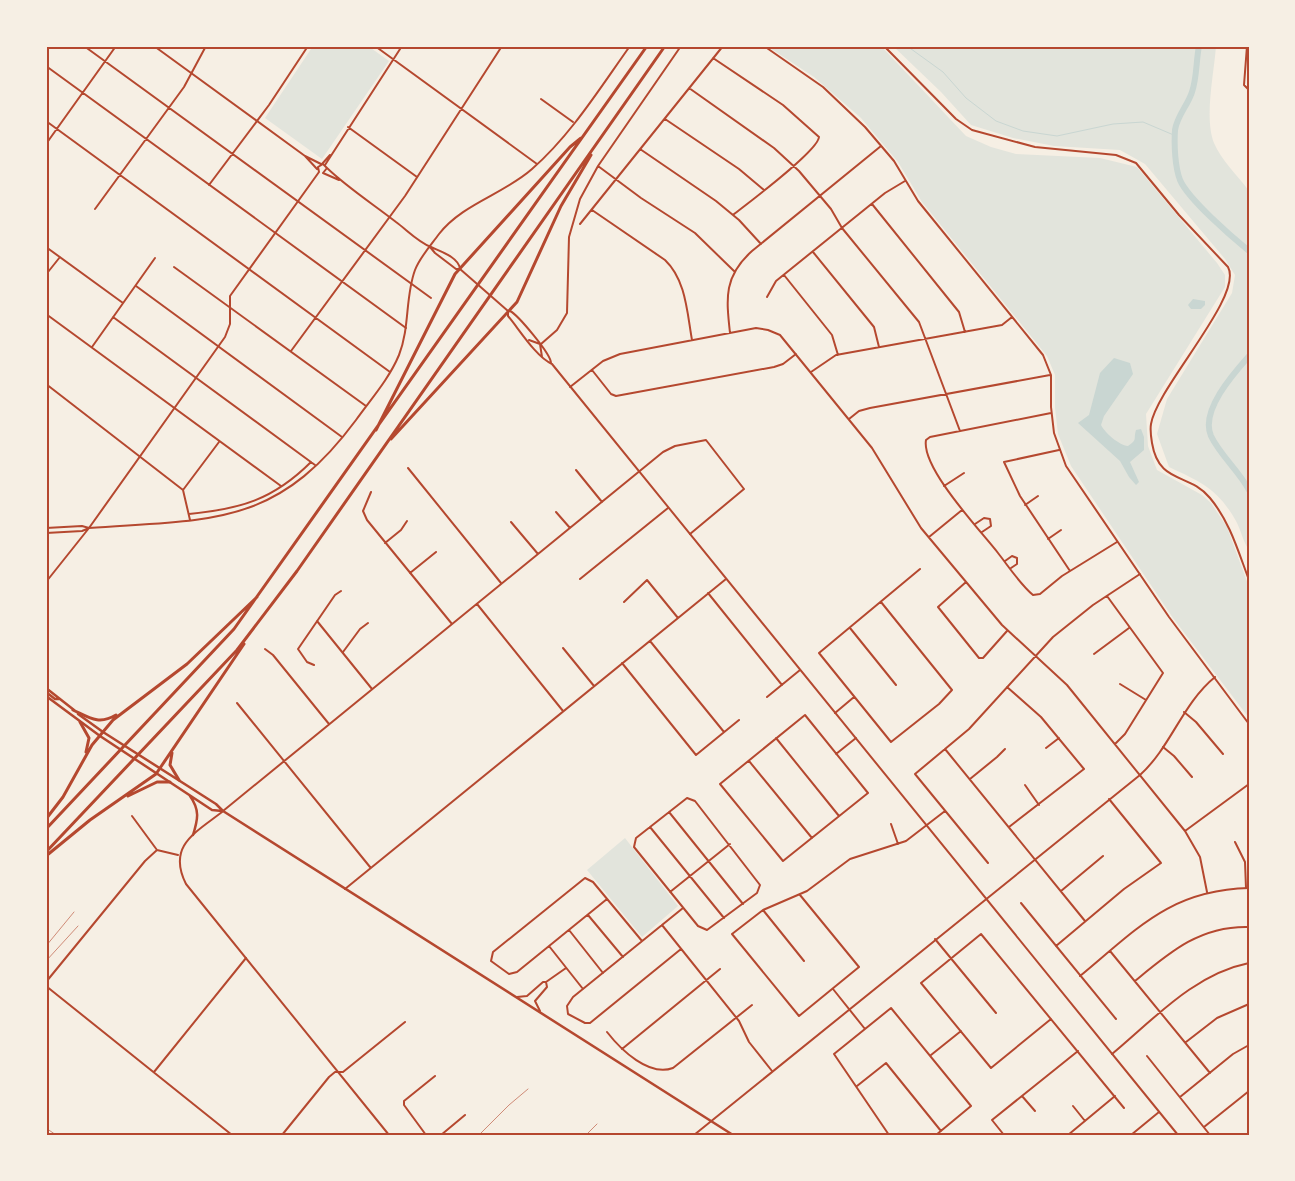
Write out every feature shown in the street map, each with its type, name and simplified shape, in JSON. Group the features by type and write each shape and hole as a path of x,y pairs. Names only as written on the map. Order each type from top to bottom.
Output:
{"highway":[{"path":"46,829 234,630 263,592 647,46"},
{"path":"46,852 246,639 482,308 665,46"},
{"path":"374,433 450,284 460,269 570,147 586,134"},
{"path":"388,440 397,434 521,295 561,206 597,144"},
{"path":"46,819 63,797 86,755 113,720 187,664 263,592"},
{"path":"46,856 90,820 128,796 156,774 240,651 246,639"},
{"path":"73,710 102,722 130,707"},
{"path":"80,722 89,738 86,755"},
{"path":"173,750 170,765 179,780"},
{"path":"128,796 157,782 170,782"}],"main road":[{"path":"46,688 103,732 216,804 223,811 540,1011 732,1135"},
{"path":"46,692 55,699 61,700"},
{"path":"46,696 80,722 156,774 212,810 223,811"},
{"path":"189,795 195,802 198,815 193,835"}],"street":[{"path":"84,46 431,298"},
{"path":"46,144 116,46"},
{"path":"46,582 89,528 218,347 229,330 230,296 319,172 318,168 305,156 154,46"},
{"path":"95,209 169,108 206,46"},
{"path":"210,185 256,120 269,105 308,46"},
{"path":"375,46 537,164"},
{"path":"318,168 330,155 402,46"},
{"path":"291,351 417,177 502,46"},
{"path":"46,528 82,526 89,528 227,516 259,505 291,487 316,466 342,437 390,372 400,352 406,328 412,284 418,264 430,247 451,222 516,182 537,164 574,122 630,46"},
{"path":"540,344 557,330 567,313 570,227 580,199 598,166 680,46"},
{"path":"580,224 723,46"},
{"path":"764,46 810,76 837,99 881,146 918,202 1045,359 1051,375 1051,413 1059,450 1072,475 1117,542 1249,724"},
{"path":"884,46 956,119 972,130 1035,147 1116,154 1136,164 1179,215 1228,267 1231,276 1228,290 1199,341 1161,395 1151,422 1150,431 1156,456 1165,471 1204,492 1218,508 1235,540 1249,580"},
{"path":"1247,46 1244,85 1248,90"},
{"path":"713,58 790,111 813,130 819,138 815,146 794,166 733,215"},
{"path":"46,66 406,328"},
{"path":"689,88 761,138 794,166 833,211 842,228 919,322 960,431"},
{"path":"541,98 574,122"},
{"path":"665,119 739,169 764,190"},
{"path":"46,121 390,372"},
{"path":"348,127 417,177"},
{"path":"730,333 727,299 734,271 761,244 881,146"},
{"path":"640,149 716,201 733,215 761,244"},
{"path":"323,173 330,155"},
{"path":"305,156 322,164 339,180 430,247 434,253 456,269 460,269"},
{"path":"598,166 641,198 695,233 734,271"},
{"path":"319,172 339,180"},
{"path":"767,297 774,283 872,204 905,181"},
{"path":"872,204 959,312 965,332"},
{"path":"592,210 665,260 674,270 683,290 692,340"},
{"path":"46,247 123,303"},
{"path":"430,247 438,248 457,262 460,269 508,311 512,312 551,358 552,364"},
{"path":"813,252 875,329 879,347"},
{"path":"48,272 60,257"},
{"path":"92,347 155,258"},
{"path":"174,267 366,406"},
{"path":"784,275 832,335 838,355"},
{"path":"136,286 342,437"},
{"path":"508,311 508,316 526,339 542,357 552,364 1178,1135"},
{"path":"46,314 281,486"},
{"path":"113,317 316,466"},
{"path":"811,372 838,355 1002,325 1012,317"},
{"path":"570,387 603,361 620,354 756,328 770,330 783,338 872,448 906,505 929,537 1007,631 1067,685 1185,831 1200,857 1207,892"},
{"path":"526,339 540,344"},
{"path":"540,344 542,357"},
{"path":"592,370 611,394 616,396 774,367 783,364 796,354"},
{"path":"849,419 861,410 1051,375"},
{"path":"46,384 183,490 190,520"},
{"path":"1051,413 930,437 926,441 932,462 944,486 962,510 976,524 1031,593 1036,596 1070,571 1117,542"},
{"path":"389,1135 186,884 180,871 178,855 193,835 639,472 672,447 703,440 709,442 744,488 690,534"},
{"path":"183,490 220,441"},
{"path":"1059,450 1004,462 1025,505 1070,571"},
{"path":"188,514 219,512 259,499 281,486 311,462"},
{"path":"408,468 502,584"},
{"path":"576,470 602,502"},
{"path":"944,486 964,473"},
{"path":"371,492 363,511 367,520 452,624"},
{"path":"1025,505 1038,496"},
{"path":"580,579 668,508"},
{"path":"929,537 962,510"},
{"path":"556,512 570,528"},
{"path":"976,524 984,518 990,519 990,526 982,533"},
{"path":"385,543 401,530 407,522"},
{"path":"511,522 538,554"},
{"path":"46,533 82,532 89,528"},
{"path":"1048,538 1060,530"},
{"path":"410,573 436,552"},
{"path":"1005,562 1012,556 1017,558 1017,564 1011,569"},
{"path":"881,602 952,690 939,704 891,742 819,653 920,569"},
{"path":"988,863 915,774 970,729 1053,637 1107,596 1140,574"},
{"path":"345,889 726,579"},
{"path":"624,602 647,580 678,618"},
{"path":"966,582 938,607 979,658 983,658 1007,631"},
{"path":"314,665 307,662 298,649 335,595 341,591"},
{"path":"708,593 782,685"},
{"path":"1107,596 1128,628 1163,673 1125,734 1115,744"},
{"path":"477,604 563,711"},
{"path":"317,620 372,689"},
{"path":"343,652 360,629 368,623"},
{"path":"850,628 896,685"},
{"path":"1094,654 1128,628"},
{"path":"650,641 724,732"},
{"path":"563,648 594,686"},
{"path":"265,649 273,655 328,724"},
{"path":"622,663 696,755 739,720"},
{"path":"767,697 800,670"},
{"path":"694,1135 1140,775 1163,748 1197,694 1215,677"},
{"path":"1120,684 1146,700"},
{"path":"1007,687 1041,717 1084,769 1009,827"},
{"path":"835,713 854,697"},
{"path":"237,702 370,867"},
{"path":"1184,712 1196,722 1223,754"},
{"path":"805,715 836,754 868,793 784,861 720,784 805,715"},
{"path":"776,738 840,816"},
{"path":"836,754 856,738"},
{"path":"1046,748 1059,738"},
{"path":"1163,748 1174,756 1192,777"},
{"path":"945,749 1086,921"},
{"path":"970,779 997,758 1004,749"},
{"path":"749,761 812,838"},
{"path":"1185,831 1249,784"},
{"path":"1025,785 1039,805"},
{"path":"691,798 759,881 759,888 743,904 710,929 703,929 682,908 634,847 636,838 669,812 682,801 691,798"},
{"path":"1056,946 1124,889 1161,863 1110,800"},
{"path":"800,895 859,967 799,1016 732,934 763,910 800,895 850,859 864,852 898,844 927,826 945,811"},
{"path":"669,812 743,904"},
{"path":"132,816 158,850 178,855"},
{"path":"891,824 898,844"},
{"path":"650,827 724,918"},
{"path":"1080,976 1148,919 1166,908 1207,892 1247,888 1245,862 1235,842"},
{"path":"670,892 730,844"},
{"path":"46,982 145,861 158,850"},
{"path":"1061,891 1104,856"},
{"path":"607,899 513,974 493,964 490,958 493,952 583,879 588,878 607,899 642,941"},
{"path":"1020,903 1116,1019"},
{"path":"680,949 590,1023 570,1015 567,1006 584,989 682,908"},
{"path":"763,910 804,961"},
{"path":"588,915 622,957"},
{"path":"662,925 736,1017 749,1042 772,1071"},
{"path":"1135,981 1174,949 1190,939 1220,929 1248,927 1249,948"},
{"path":"569,930 603,973"},
{"path":"1051,1019 991,1068 921,983 981,934 1115,1096 1124,1108"},
{"path":"935,939 996,1013"},
{"path":"549,946 584,989"},
{"path":"1110,951 1210,1072"},
{"path":"154,1072 246,958"},
{"path":"1112,1054 1185,992 1204,979 1222,971 1249,963"},
{"path":"517,997 527,996 543,982 546,982 566,968"},
{"path":"622,1049 720,969"},
{"path":"540,1011 535,1001 547,986 546,982"},
{"path":"46,986 232,1135"},
{"path":"833,989 865,1029"},
{"path":"1186,1042 1217,1018 1249,1004"},
{"path":"607,1032 622,1049 653,1069 665,1071 673,1068 752,1005"},
{"path":"889,1135 834,1054 891,1008 971,1106 936,1135"},
{"path":"282,1135 329,1077 335,1072 338,1073 405,1022"},
{"path":"930,1056 961,1031"},
{"path":"1180,1097 1233,1054 1249,1045"},
{"path":"1004,1135 992,1120 1078,1051"},
{"path":"1147,1056 1210,1135"},
{"path":"857,1086 886,1063 941,1131"},
{"path":"426,1135 404,1104 404,1101 435,1076"},
{"path":"1204,1127 1249,1091"},
{"path":"1022,1096 1034,1111"},
{"path":"1068,1135 1115,1096"},
{"path":"1073,1106 1085,1121"},
{"path":"1131,1135 1159,1112"},
{"path":"441,1135 465,1115"}],"shaded area":[{"path":"313,46 368,46 389,61 322,159 265,118"},
{"path":"767,46 881,46 966,136 991,147 1016,154 1100,158 1137,167 1217,263 1225,275 1225,287 1146,414 1148,446 1157,470 1202,495 1211,503 1227,527 1249,587 1249,718 1173,618 1071,466 1058,434 1055,408 1055,375 1047,356 922,202 898,162 861,118 814,77"},
{"path":"893,46 1216,46 1210,96 1211,133 1221,156 1249,191 1249,550 1236,521 1222,501 1200,482 1169,467 1157,434 1167,399 1232,293 1235,275 1225,259 1145,164 1120,150 1054,146 1013,138 971,125 941,92"},
{"path":"1193,299 1205,301 1205,305 1201,309 1191,309 1188,305"},
{"path":"1114,358 1130,363 1133,374 1104,416 1101,425 1113,438 1128,446 1134,440 1136,430 1141,429 1144,437 1144,450 1130,462 1139,482 1136,485 1120,461 1078,423 1089,415 1100,373"},
{"path":"625,838 678,906 642,937 587,870"}],"waterway":[{"path":"907,46 943,72 966,98 996,121 1023,131 1057,136 1113,124 1143,122 1176,136"},
{"path":"1199,46 1192,92 1175,130 1175,156 1178,175 1185,188 1201,207 1249,251"},
{"path":"1249,356 1220,393 1210,415 1209,426 1215,443 1249,490"}],"railway":[{"path":"46,946 74,912"},
{"path":"46,961 78,926"},
{"path":"479,1135 528,1089"},
{"path":"586,1135 597,1124"},
{"path":"46,1128 56,1135"}]}
